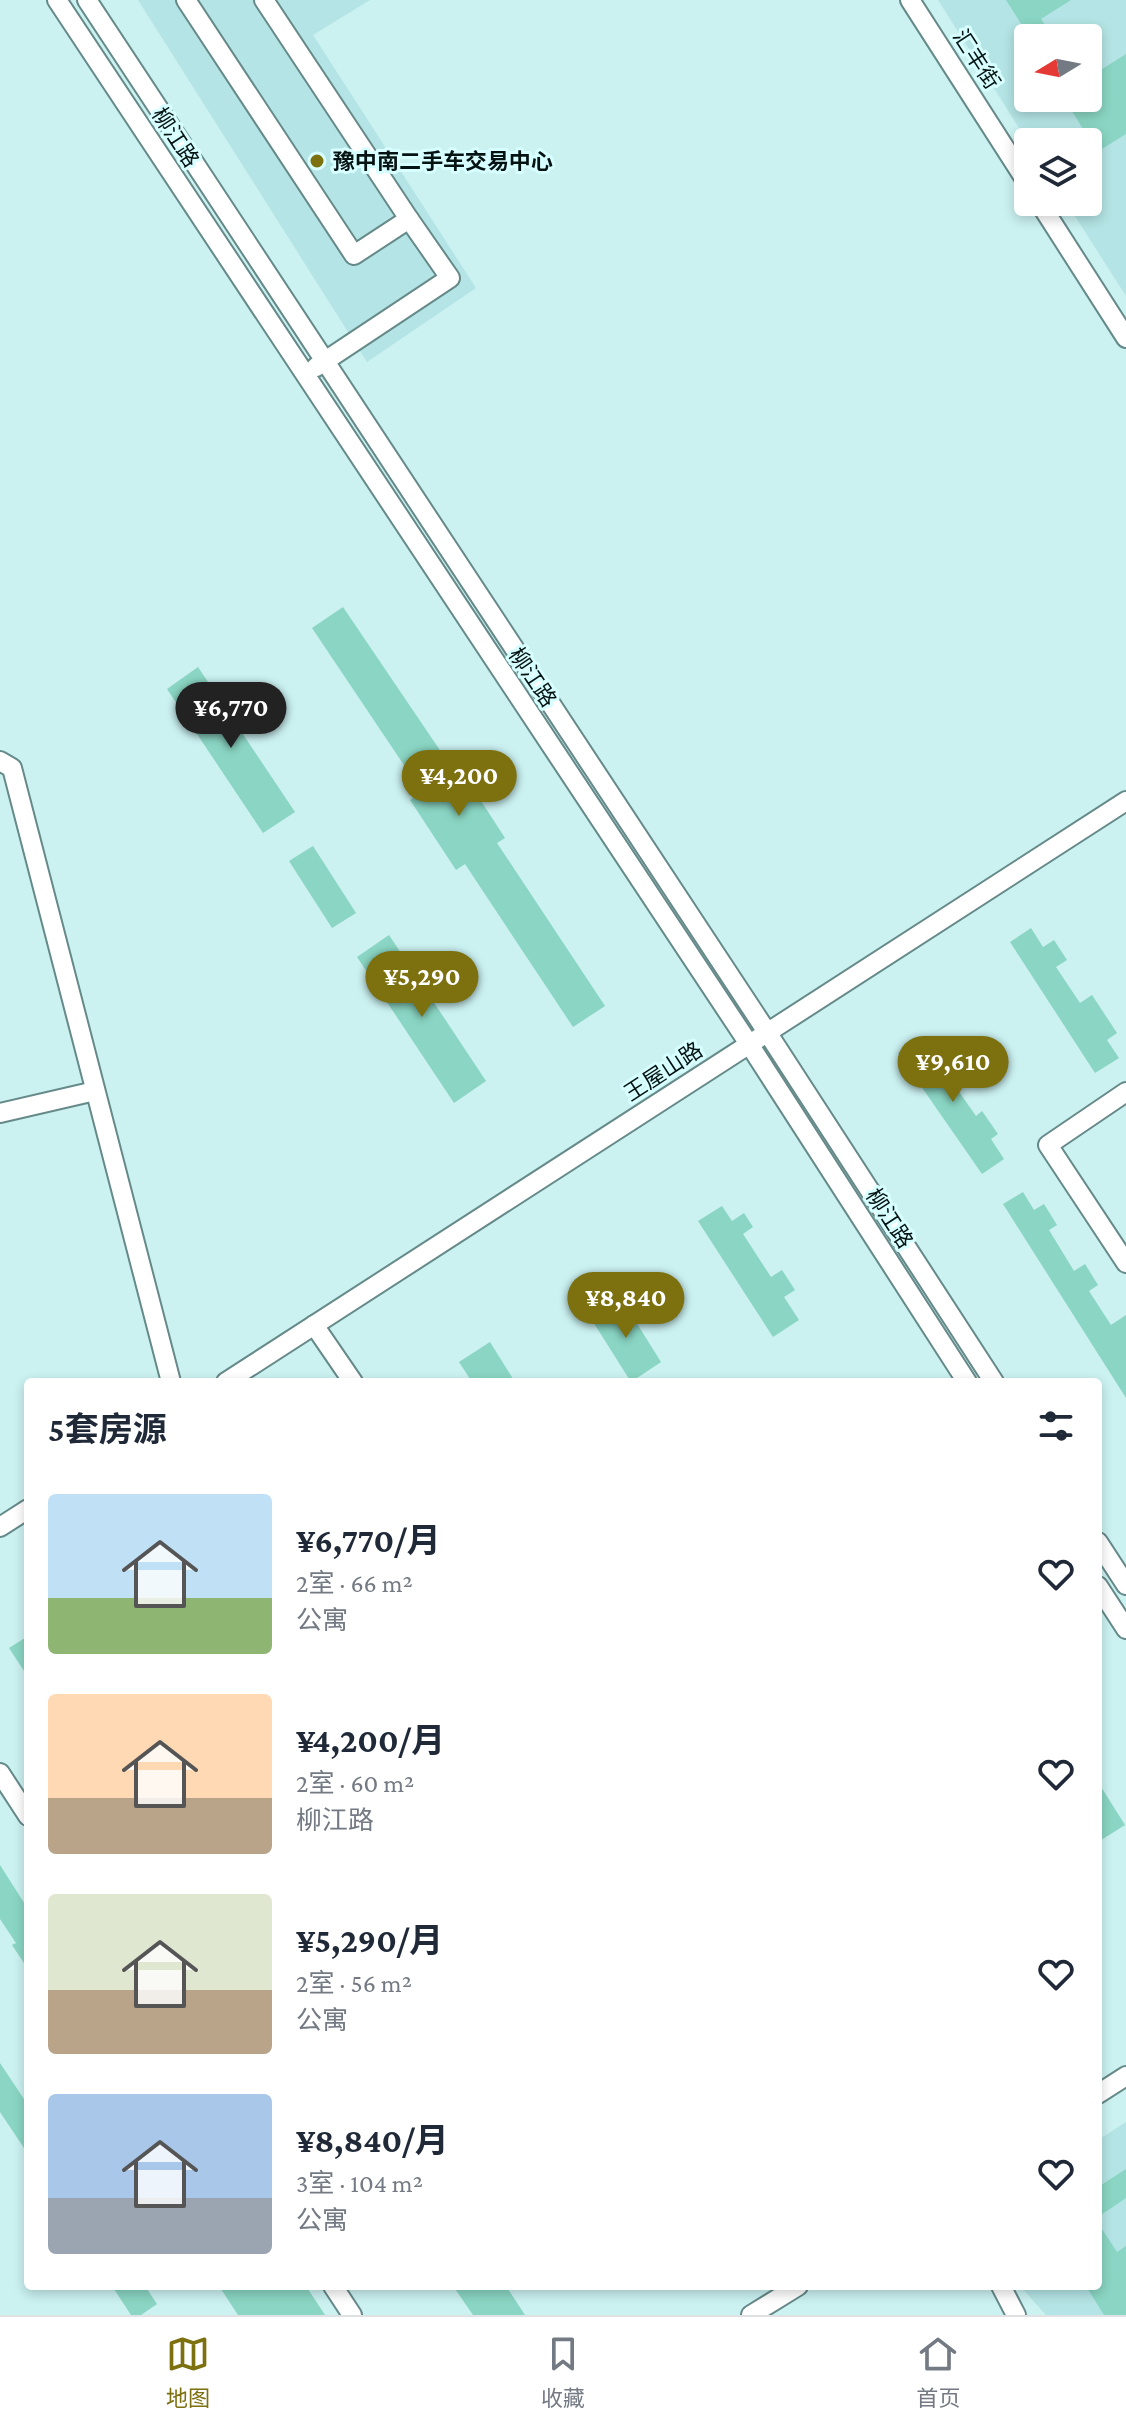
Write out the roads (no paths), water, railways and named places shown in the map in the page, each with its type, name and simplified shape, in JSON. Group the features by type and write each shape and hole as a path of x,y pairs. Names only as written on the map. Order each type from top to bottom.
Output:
{"street":[{"name":"柳江路","path":"57,0 749,1044 964,1378"},
{"name":"柳江路","path":"87,0 991,1378"},
{"path":"186,0 354,255 409,219"},
{"name":"汇丰街","path":"910,0 1014,162"},
{"path":"269,2 450,278 303,375"},
{"path":"1048,216 1126,338"},
{"path":"0,761 12,768 170,1378"},
{"name":"王屋山路","path":"232,1378 1126,801"},
{"path":"0,1113 95,1091"},
{"path":"1126,1092 1048,1145 1126,1263"},
{"path":"314,1325 350,1378"},
{"path":"0,1527 24,1512"},
{"path":"1102,1548 1126,1585"},
{"path":"1102,1592 1126,1629"},
{"path":"0,1773 24,1810"},
{"path":"1102,2091 1126,2076"},
{"path":"336,2290 352,2315"},
{"path":"751,2315 792,2290"},
{"path":"1003,2290 1016,2315"}],"place":[{"name":"豫中南二手车交易中心","path":"317,161"}]}
